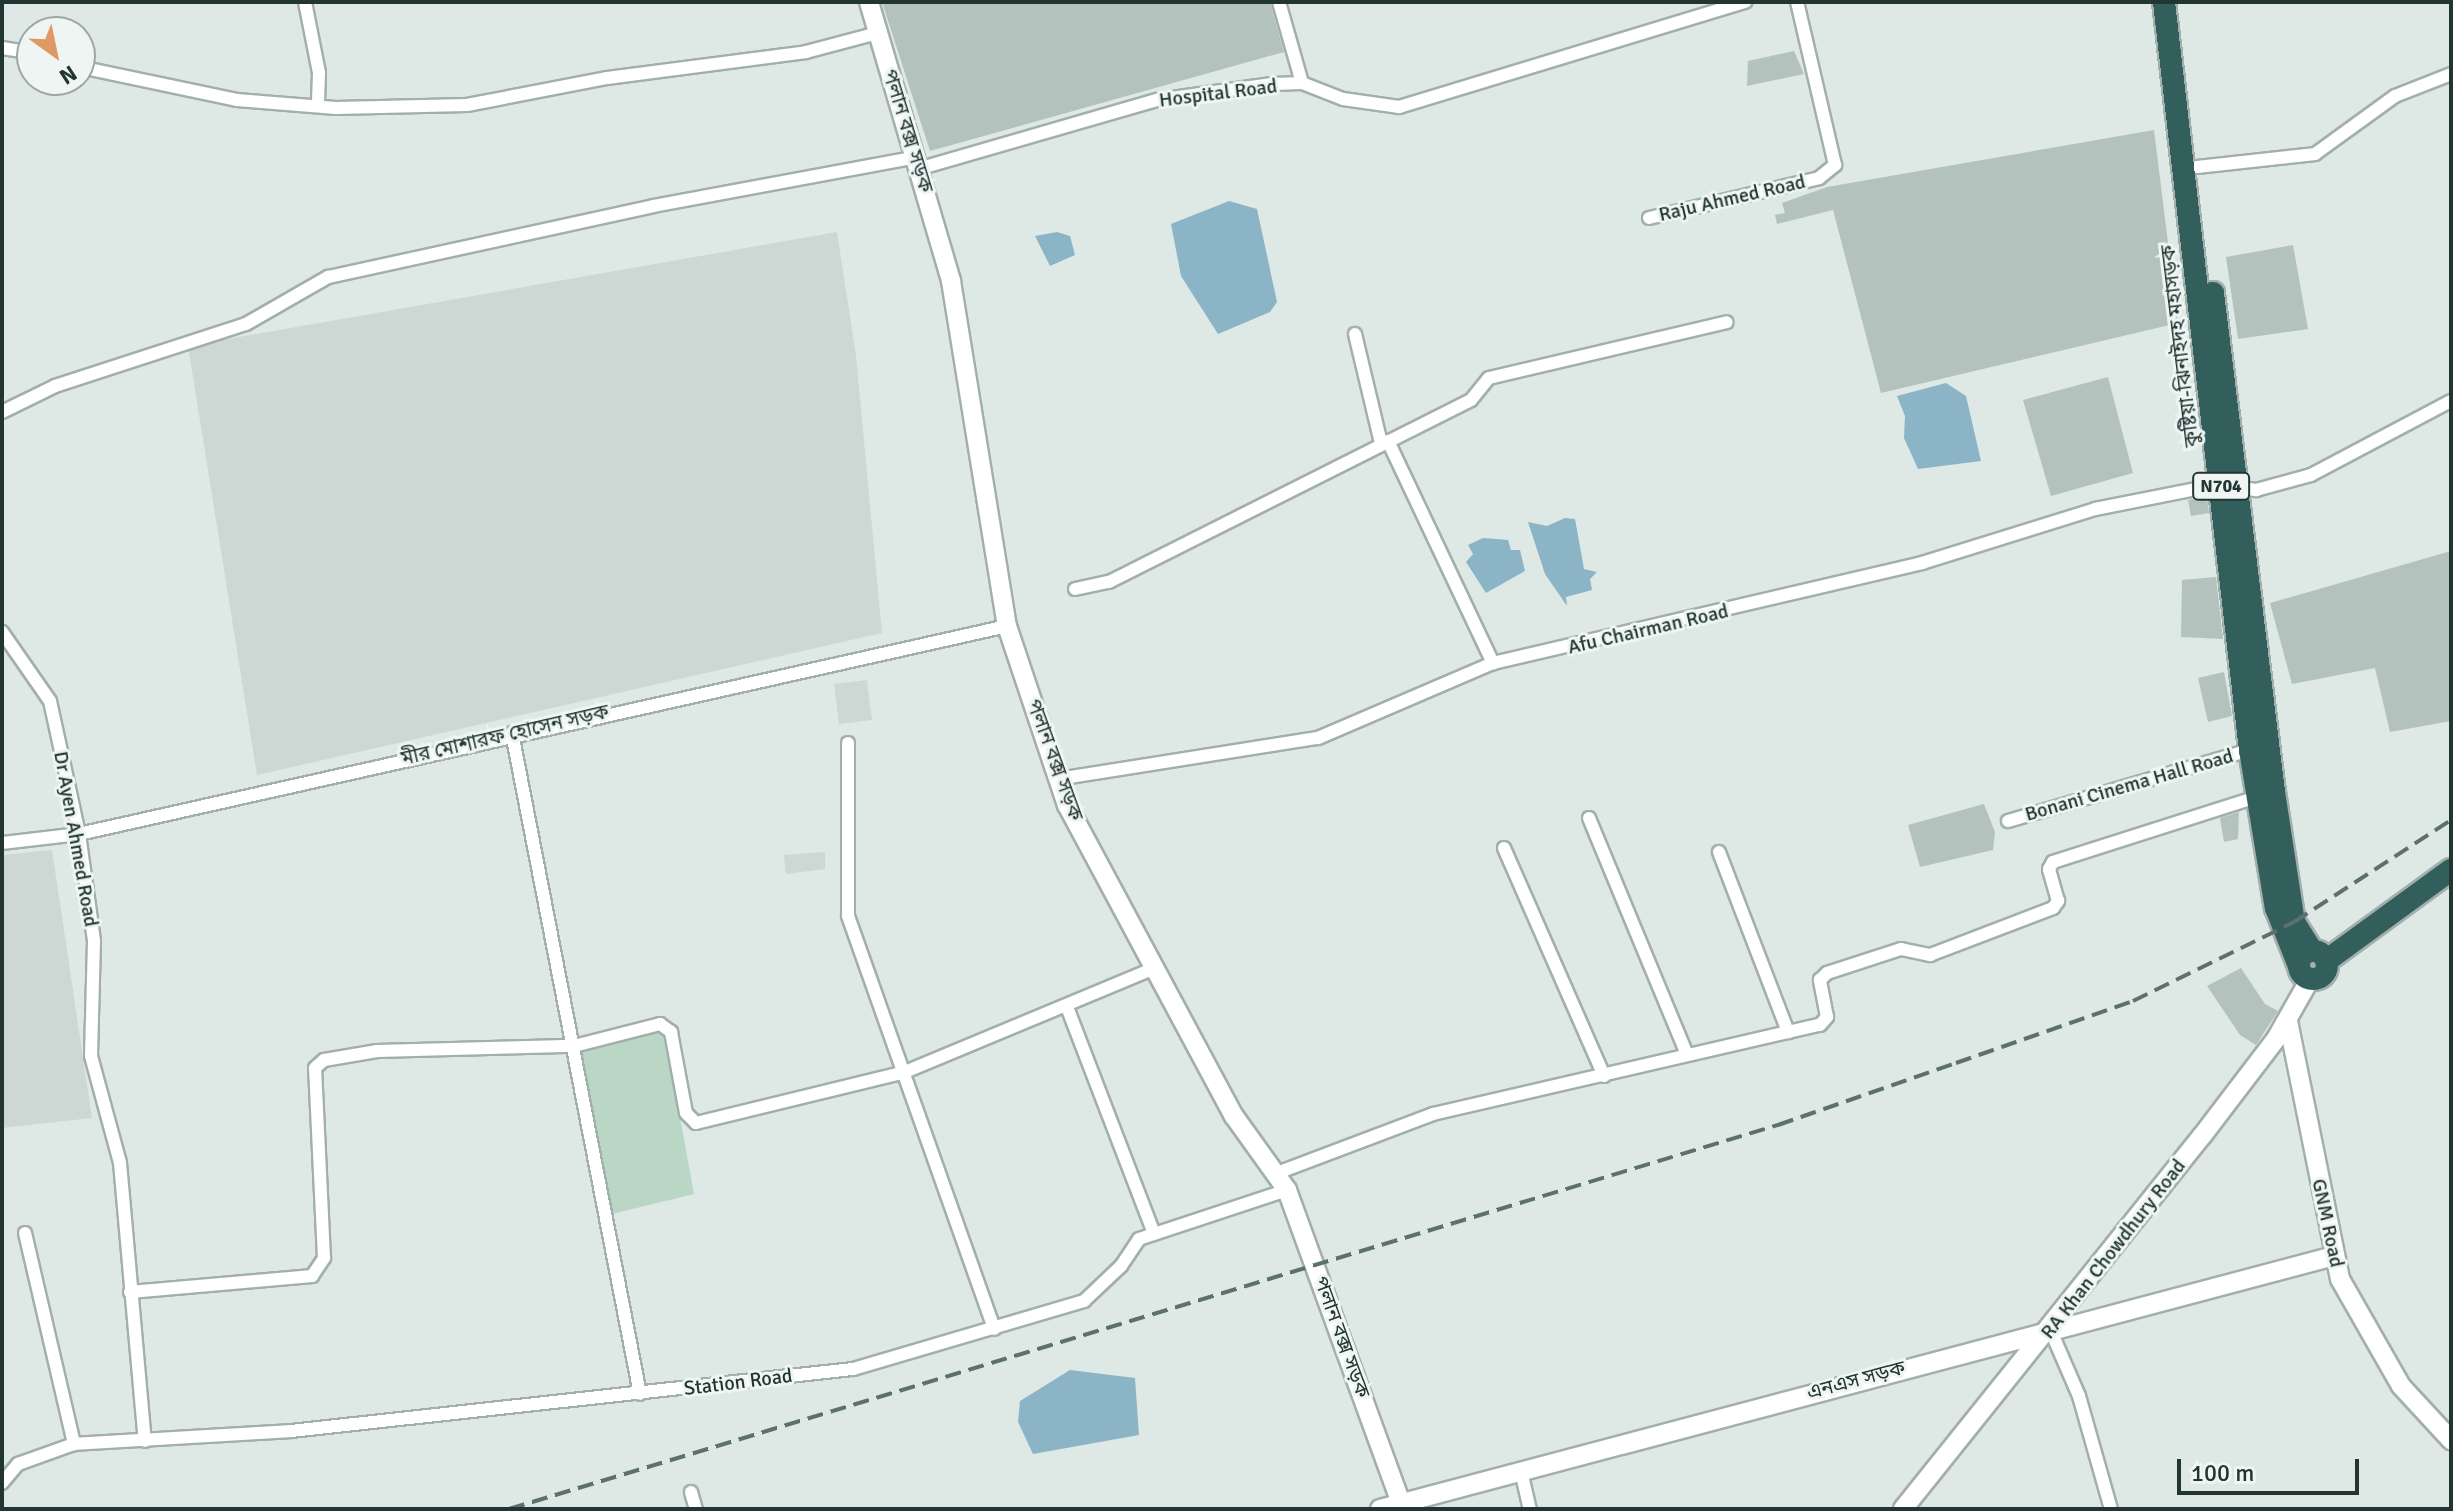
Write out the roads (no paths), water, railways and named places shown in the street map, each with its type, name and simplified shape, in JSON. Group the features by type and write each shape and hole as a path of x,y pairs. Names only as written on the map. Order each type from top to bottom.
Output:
{"highway":[{"name":"কুষ্টিয়া-ঝিনাইদহ মহাসড়ক","path":"2164,2 2175,44 2197,167 2252,682 2273,837 2294,922 2312,964"},
{"name":"কুষ্টিয়া-ঝিনাইদহ মহাসড়ক","path":"2176,2 2175,44 2231,486"},
{"name":"কুষ্টিয়া-ঝিনাইদহ মহাসড়ক","path":"2252,682 2250,750 2257,797 2273,837"},
{"path":"2312,964 2451,870"}],"main road":[{"name":"পলান বক্স সড়ক","path":"869,2 920,163 951,281 1007,626 1058,779 1234,1116 1287,1190 1402,1506"},
{"name":"RA Khan Chowdhury Road","path":"1903,1509 2050,1329 2288,1021 2312,964"},
{"name":"GNM Road","path":"2288,1021 2334,1256 2401,1386 2451,1440"},
{"name":"এনএস সড়ক","path":"1380,1509 1402,1506 1521,1471 2050,1329 2334,1256"}],"street":[{"path":"305,2 319,73 318,106"},
{"path":"1279,2 1302,83"},
{"name":"Hospital Road","path":"2,412 47,389 246,324 328,277 653,206 920,163 1157,100 1302,83 1343,99 1399,107 1704,9 1745,2"},
{"name":"Raju Ahmed Road","path":"1649,218 1819,178 1835,165 1797,2"},
{"path":"96,70 237,100 318,106 467,105 506,94 806,52 878,33"},
{"path":"2197,167 2315,154 2395,96 2451,74"},
{"path":"1075,589 1109,582 1471,400 1489,378 1727,322"},
{"path":"1355,334 1384,442 1493,663"},
{"name":"Afu Chairman Road","path":"1058,779 1258,752 1318,738 1493,663 1814,590 2095,509 2231,486 2256,490 2311,475 2451,401"},
{"name":"মীর মোশারফ হোসেন সড়ক","path":"2,843 79,834 512,733 1007,626"},
{"name":"Dr Ayen Ahmed Road","path":"2,632 50,701 79,834 94,941 91,1056 120,1163 145,1441"},
{"path":"512,733 640,1394"},
{"path":"848,743 848,916 994,1329"},
{"name":"Bonani Cinema Hall Road","path":"2008,821 2250,750"},
{"path":"1277,1173 1433,1114 1604,1076 1825,1021 1820,980 1827,973 1901,949 1930,955 2053,908 2053,862 2257,797"},
{"path":"1589,818 1687,1055"},
{"path":"1504,848 1604,1076"},
{"path":"1719,852 1788,1032"},
{"path":"130,1292 312,1276 324,1258 317,1063 377,1051 574,1046 666,1025 686,1113 696,1123 905,1072 1155,968"},
{"path":"1067,1007 1154,1234"},
{"name":"Station Road","path":"2,1483 18,1464 74,1444 145,1441 640,1394 853,1369 1084,1301 1139,1239 1287,1190"},
{"path":"25,1233 74,1444"},
{"path":"2050,1329 2079,1396 2111,1509"},
{"path":"1521,1471 1530,1509"},
{"path":"691,1492 696,1509"}],"water":[{"path":"1229,201 1257,209 1277,302 1270,312 1218,334 1181,276 1171,224"},
{"path":"1057,232 1070,236 1075,255 1050,266 1035,236"},
{"path":"1946,383 1966,396 1981,461 1918,469 1904,438 1905,416 1897,396"},
{"path":"1565,518 1575,519 1584,569 1597,572 1590,579 1592,590 1566,597 1567,606 1545,574 1528,522 1547,526"},
{"path":"1483,538 1508,540 1511,550 1520,550 1525,571 1486,593 1466,562 1473,554 1468,545"},
{"path":"1070,1370 1135,1378 1139,1435 1033,1454 1018,1422 1020,1401"}],"railway":[{"path":"509,1509 1778,1125 2133,1001 2294,922 2451,820"}]}
